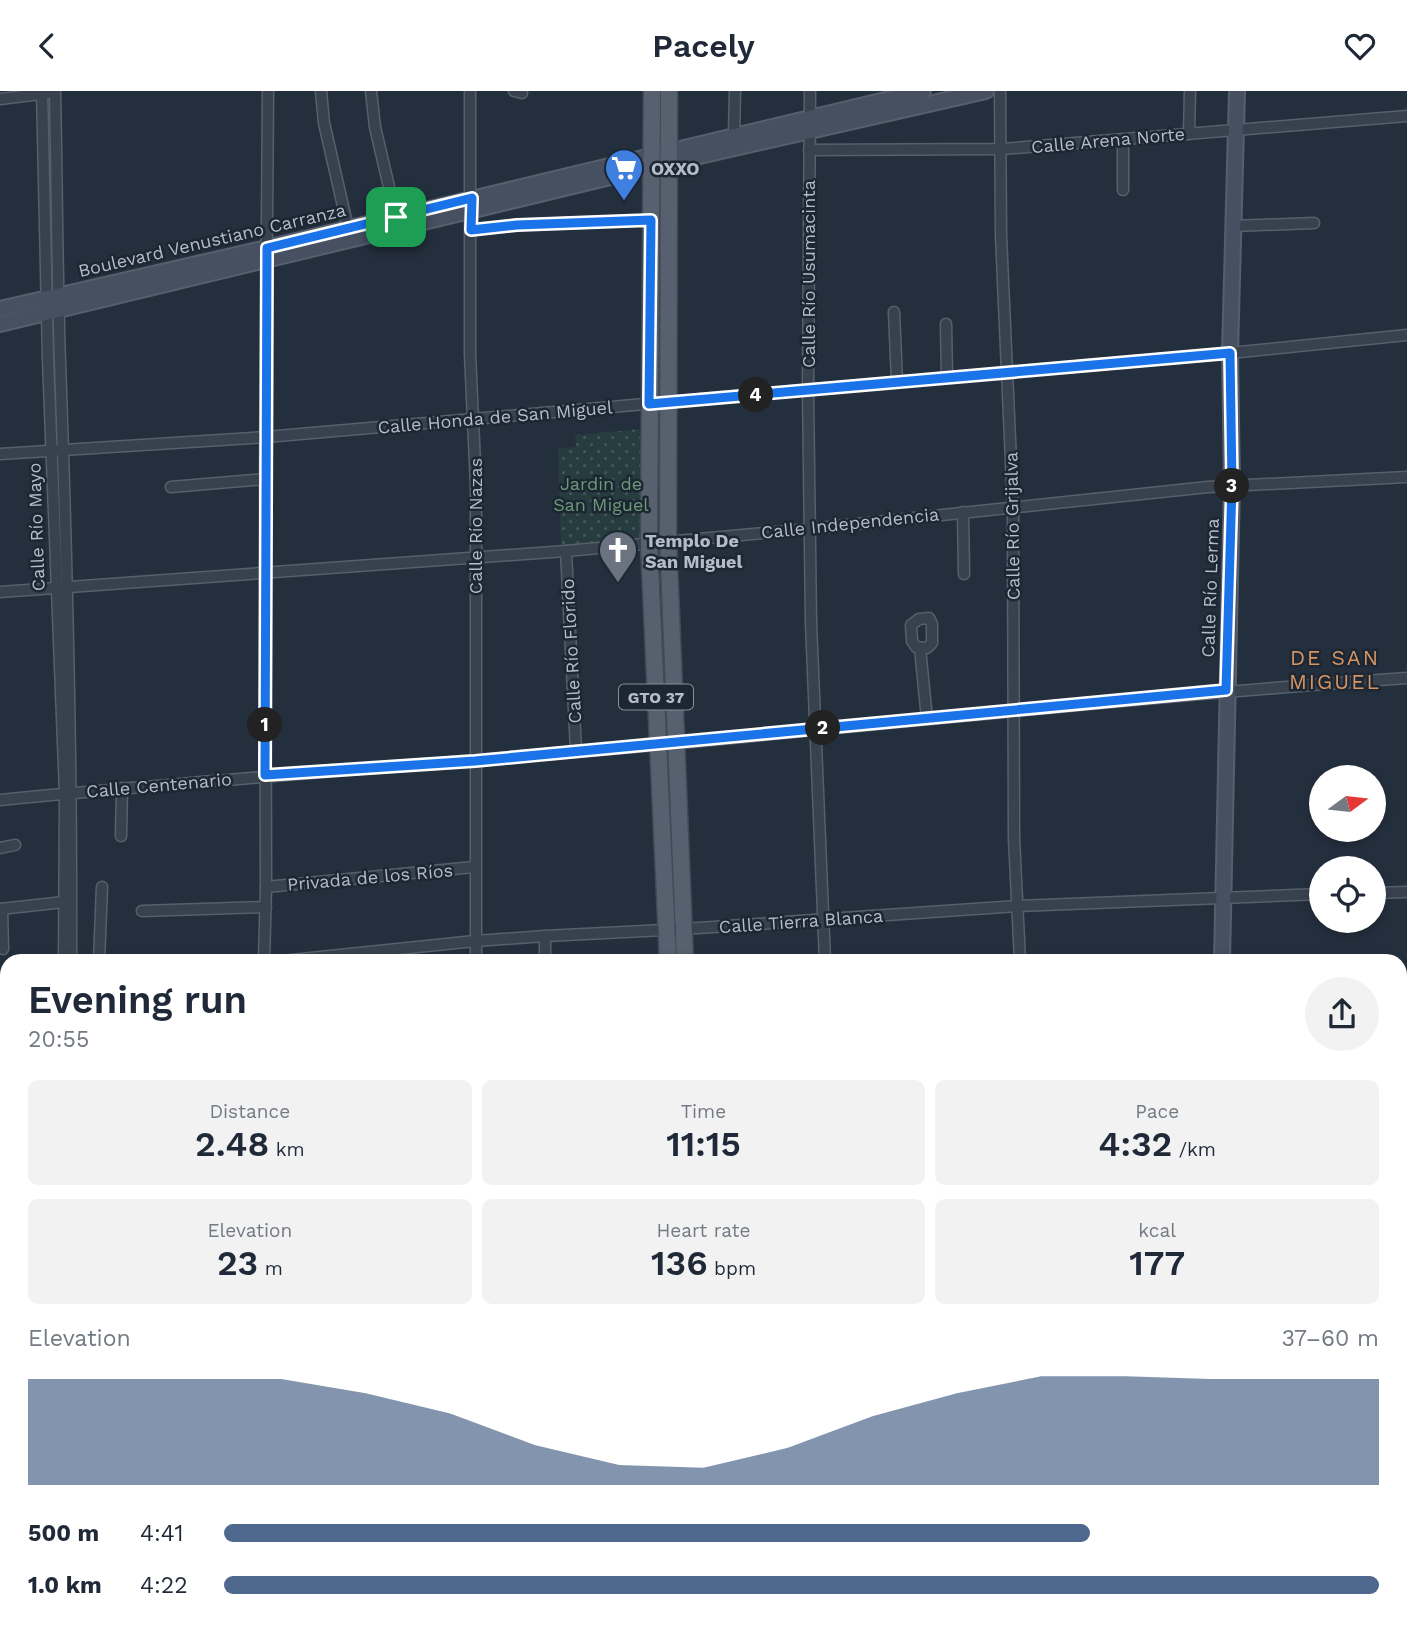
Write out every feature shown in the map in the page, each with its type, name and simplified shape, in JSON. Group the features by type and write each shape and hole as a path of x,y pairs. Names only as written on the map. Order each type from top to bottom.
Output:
{"main road":[{"name":"GTO 37","path":"652,91 649,544 658,744 676,929 683,954"},
{"name":"GTO 37","path":"669,91 668,540 676,743 676,929 670,954"},
{"name":"Boulevard Venustiano Carranza","path":"669,157 734,135 810,126 902,93 923,91"},
{"name":"Boulevard Venustiano Carranza","path":"0,324 267,254 651,161 986,91"},
{"name":"Calle Río Lerma","path":"1222,954 1232,485 1230,353 1237,91"},
{"name":"Boulevard Venustiano Carranza","path":"0,309 267,254 348,228 396,217 472,205"}],"street":[{"path":"0,99 57,91"},
{"name":"Calle Río Mayo","path":"57,91 53,312 48,360 62,588 71,954"},
{"path":"264,954 268,91"},
{"path":"321,91 324,123 348,228"},
{"path":"371,91 375,127 396,217"},
{"name":"Calle Río Nazas","path":"470,91 470,354 476,558 475,954"},
{"path":"734,135 735,91"},
{"name":"Calle Río Usumacinta","path":"810,91 809,529 825,954"},
{"name":"Calle Río Grijalva","path":"1000,91 1001,236 1013,507 1014,838 1020,954"},
{"path":"1189,134 1190,91"},
{"name":"Calle Río Mayo","path":"42,92 53,296"},
{"name":"Calle Arena Norte","path":"809,150 1002,149 1407,116"},
{"path":"1123,139 1124,190"},
{"path":"471,230 517,225 651,220"},
{"path":"1233,226 1314,223"},
{"name":"Calle Río Mayo","path":"53,312 60,359 64,449 62,588"},
{"path":"894,312 897,381"},
{"path":"946,324 947,377"},
{"name":"Calle Honda de San Miguel","path":"0,454 266,437 668,403 1407,335"},
{"path":"48,360 60,359"},
{"name":"Calle Independencia","path":"0,592 649,544 1232,485 1407,477"},
{"path":"171,487 265,479"},
{"path":"963,512 964,575"},
{"name":"Calle Río Florido","path":"566,551 576,751"},
{"path":"920,649 927,719"},
{"name":"Calle Centenario","path":"0,800 265,775 475,761 676,743 1226,690 1407,678"},
{"path":"121,836 122,788"},
{"name":"Calle Río Mayo","path":"64,954 68,793"},
{"path":"0,848 15,845"},
{"name":"Privada de los Ríos","path":"266,887 474,867"},
{"path":"99,954 102,887"},
{"path":"1386,893 1407,892"},
{"name":"Calle Tierra Blanca","path":"394,954 475,940 1018,906 1309,894"},
{"path":"3,949 1,909 64,902"},
{"path":"142,911 266,908"},
{"path":"545,936 545,954"}],"green space":[{"name":"Jardin de San Miguel","path":"640,429 644,537 561,547 558,449 576,447 575,435"}],"place":[{"name":"OXXO","path":"624,202"},
{"name":"Templo De San Miguel","path":"618,584"}],"district":[{"name":"DE SAN MIGUEL","path":"1335,669"}],"route":[{"path":"472,198 471,230 517,225 651,220 649,404 1230,353 1232,485 1226,690 475,761 265,775 267,248 396,217 472,198"}]}
